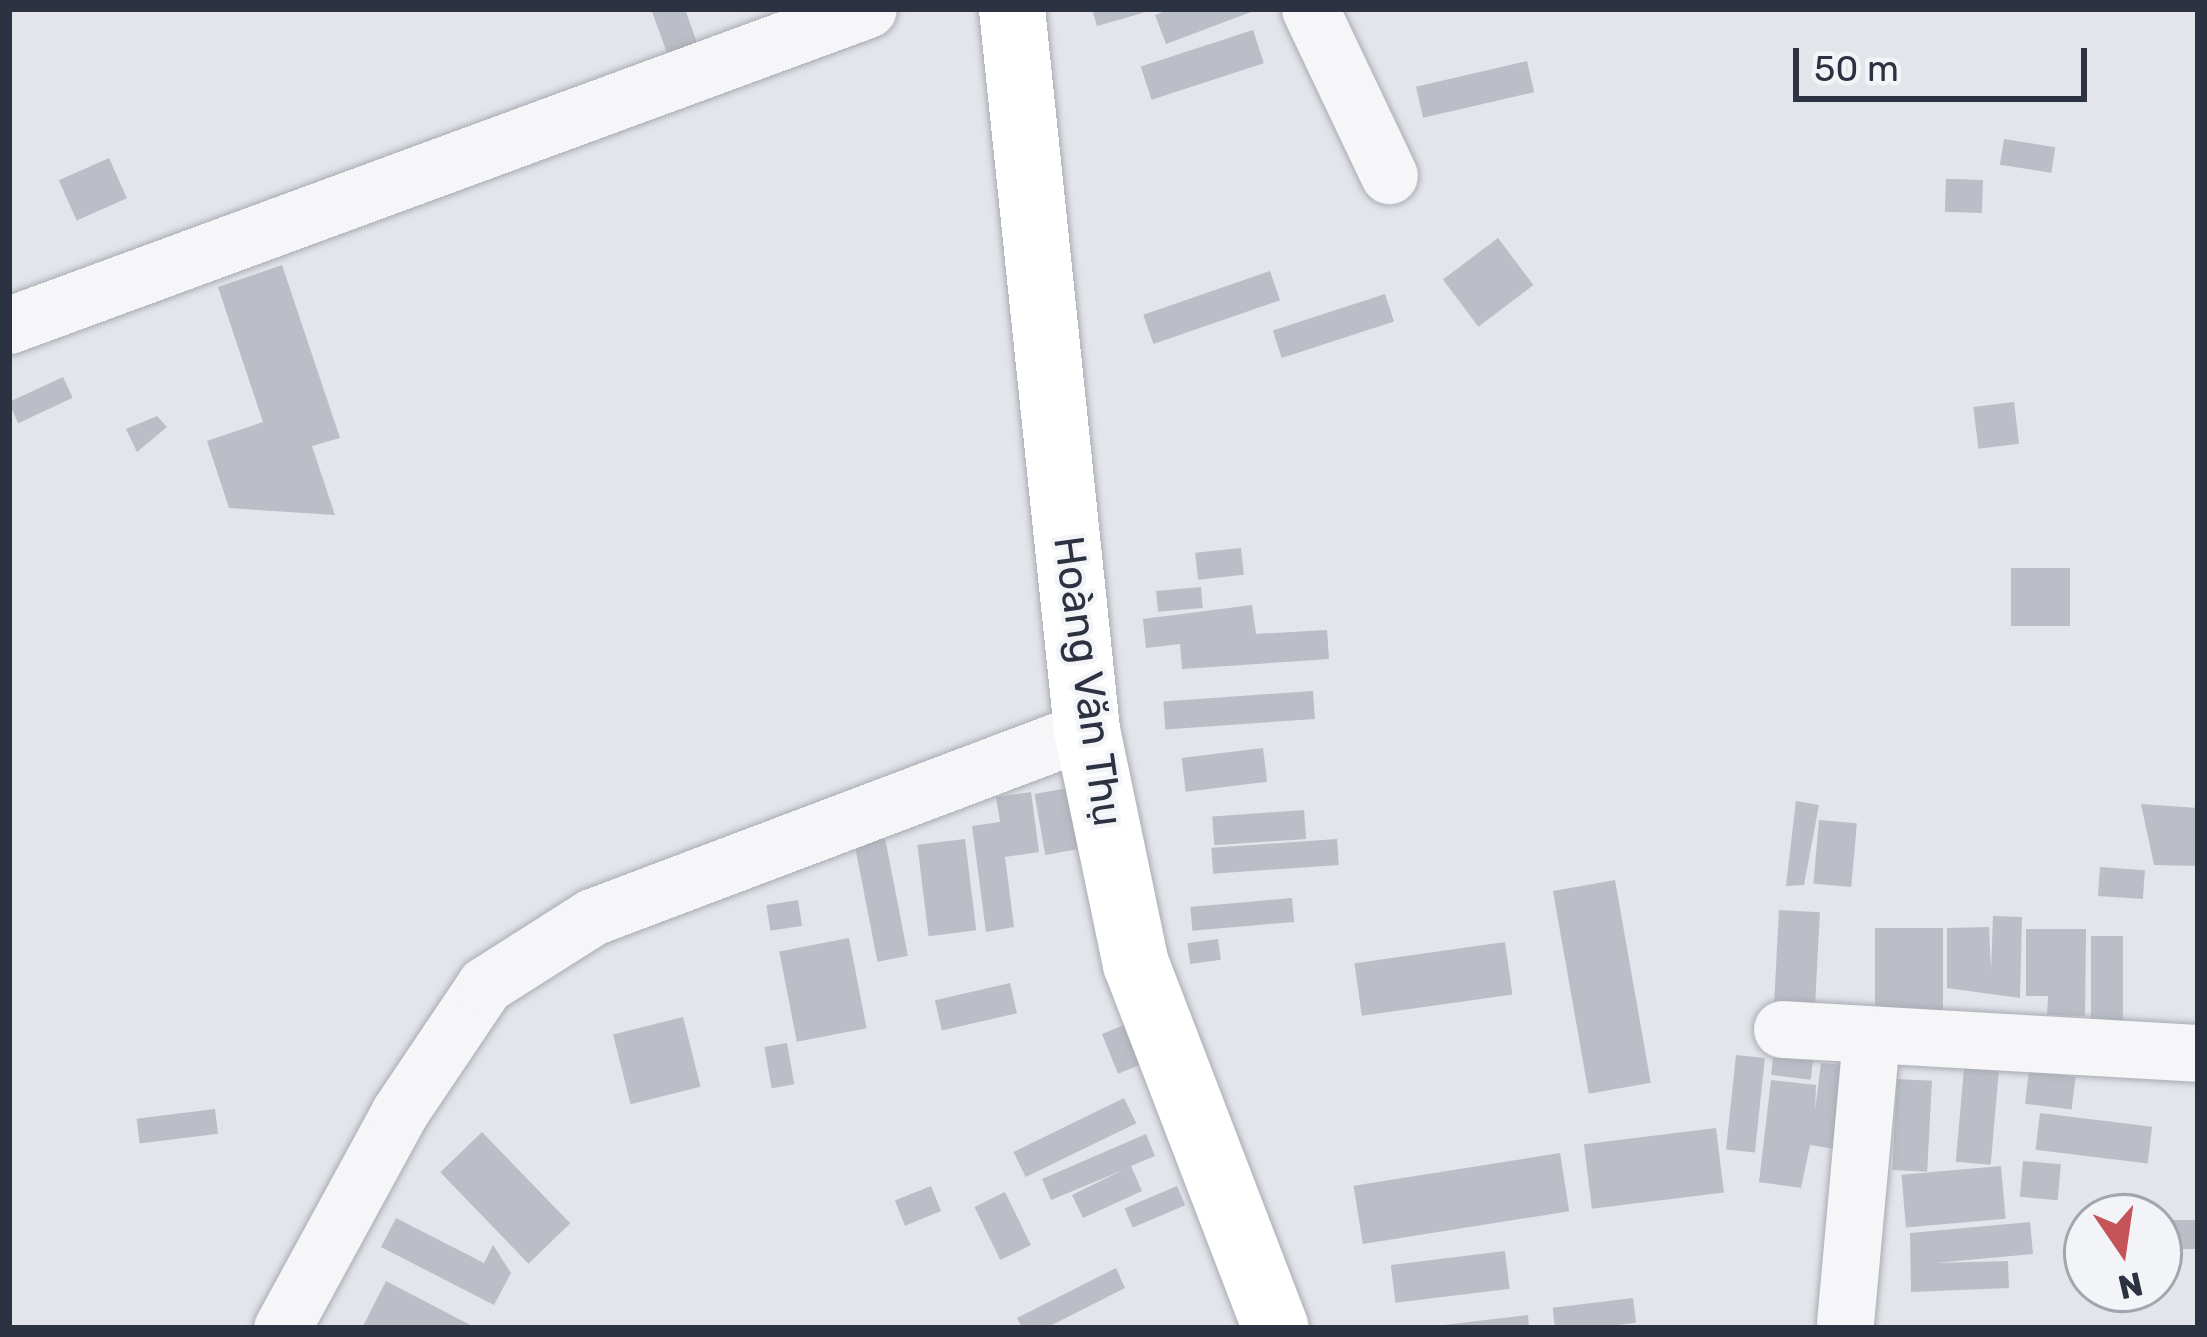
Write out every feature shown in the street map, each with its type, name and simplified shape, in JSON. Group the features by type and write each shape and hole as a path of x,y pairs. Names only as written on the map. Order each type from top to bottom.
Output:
{"main road":[{"name":"Hoàng Văn Thụ","path":"1012,9 1087,730 1136,964 1276,1328"}],"street":[{"path":"9,325 868,9"},
{"path":"1310,9 1389,175"},
{"path":"282,1328 399,1113 485,986 592,917 1087,730"},
{"path":"1782,1029 2198,1053"},
{"path":"1845,1323 1871,1036"}],"building":[{"path":"651,9 685,9 697,43 667,53"},
{"path":"1092,9 1153,9 1153,10 1097,26"},
{"path":"1170,9 1259,9 1166,44 1155,15"},
{"path":"1253,30 1264,63 1152,100 1141,66"},
{"path":"1527,61 1534,92 1423,118 1416,87"},
{"path":"2004,139 2055,147 2051,173 2000,165"},
{"path":"109,158 127,198 77,221 59,180"},
{"path":"1946,179 1983,180 1982,213 1945,212"},
{"path":"1498,238 1534,285 1478,327 1443,280"},
{"path":"282,265 340,438 312,446 335,515 229,508 207,441 263,422 218,287"},
{"path":"1270,271 1280,300 1153,344 1143,315"},
{"path":"1385,294 1394,322 1282,358 1273,330"},
{"path":"63,377 73,398 18,423 9,402"},
{"path":"2014,402 2019,444 1978,449 1973,407"},
{"path":"157,416 167,427 137,452 126,429"},
{"path":"1241,548 1244,575 1198,580 1195,553"},
{"path":"2011,568 2070,568 2070,626 2011,626"},
{"path":"1201,587 1203,608 1158,612 1156,591"},
{"path":"1252,605 1256,634 1327,630 1329,659 1182,669 1180,644 1146,648 1143,619"},
{"path":"1313,691 1315,719 1165,729 1163,701"},
{"path":"1263,748 1267,782 1186,792 1182,758"},
{"path":"1068,788 1079,849 1045,855 1035,794"},
{"path":"1031,792 1039,852 1005,857 1014,927 986,932 972,826 1000,822 996,797"},
{"path":"1796,801 1819,805 1804,885 1786,886"},
{"path":"2141,804 2198,808 2198,866 2154,865"},
{"path":"1304,810 1306,839 1214,845 1212,816"},
{"path":"1819,820 1857,823 1851,887 1813,884"},
{"path":"885,838 908,956 877,962 855,844"},
{"path":"965,839 976,930 929,936 917,845"},
{"path":"1337,839 1339,865 1213,874 1211,848"},
{"path":"2100,867 2145,870 2143,899 2098,896"},
{"path":"1615,880 1651,1083 1589,1094 1553,891"},
{"path":"1292,898 1294,922 1192,931 1190,907"},
{"path":"798,900 802,926 770,931 766,905"},
{"path":"1779,910 1820,912 1815,1005 1774,1003"},
{"path":"1993,916 2022,917 2020,998 1947,988 1947,928 1989,927 1991,970"},
{"path":"1875,928 1943,928 1943,1020 1875,1006"},
{"path":"2026,929 2086,929 2085,1016 2047,1015 2048,996 2026,996"},
{"path":"2091,936 2123,936 2123,1021 2091,1021"},
{"path":"849,938 867,1028 797,1042 779,952"},
{"path":"1218,939 1221,960 1190,964 1187,943"},
{"path":"1505,942 1512,994 1362,1016 1354,963"},
{"path":"1010,983 1017,1013 942,1031 935,1000"},
{"path":"683,1017 700,1087 631,1104 613,1034"},
{"path":"1139,1019 1155,1059 1118,1074 1102,1034"},
{"path":"787,1043 794,1084 772,1088 764,1047"},
{"path":"1774,1050 1814,1055 1811,1080 1771,1075"},
{"path":"1736,1055 1765,1058 1755,1153 1726,1149"},
{"path":"1821,1063 1852,1066 1841,1150 1810,1145 1801,1188 1759,1182 1771,1080 1816,1085 1815,1110"},
{"path":"1964,1068 1999,1071 1991,1165 1956,1162"},
{"path":"2029,1071 2076,1077 2072,1109 2025,1104"},
{"path":"1897,1079 1932,1081 1927,1172 1892,1170"},
{"path":"1124,1098 1136,1123 1026,1177 1013,1152"},
{"path":"215,1109 218,1134 140,1143 137,1119"},
{"path":"2040,1113 2152,1127 2148,1163 2035,1150"},
{"path":"1716,1128 1724,1193 1592,1209 1584,1144"},
{"path":"482,1132 570,1223 528,1264 440,1172"},
{"path":"1146,1134 1155,1156 1131,1166 1142,1191 1083,1218 1072,1195 1123,1170 1051,1200 1042,1179"},
{"path":"1560,1153 1569,1211 1363,1244 1354,1186"},
{"path":"2023,1161 2061,1164 2058,1200 2020,1197"},
{"path":"2001,1166 2006,1219 1906,1228 1901,1175"},
{"path":"931,1186 941,1211 905,1226 895,1201"},
{"path":"1177,1186 1185,1205 1133,1228 1125,1208"},
{"path":"1005,1192 1031,1245 1000,1260 974,1207"},
{"path":"396,1218 484,1263 493,1245 511,1273 494,1305 381,1247"},
{"path":"2183,1220 2198,1220 2198,1249 2183,1249"},
{"path":"2030,1222 2033,1254 1935,1263 2008,1261 2009,1288 1911,1292 1910,1233"},
{"path":"1505,1251 1510,1289 1395,1303 1391,1265"},
{"path":"1116,1268 1125,1288 1046,1328 1022,1328 1017,1318"},
{"path":"386,1281 476,1328 362,1328"},
{"path":"1633,1298 1636,1323 1555,1328 1553,1308"},
{"path":"1528,1315 1529,1328 1444,1325"}]}
